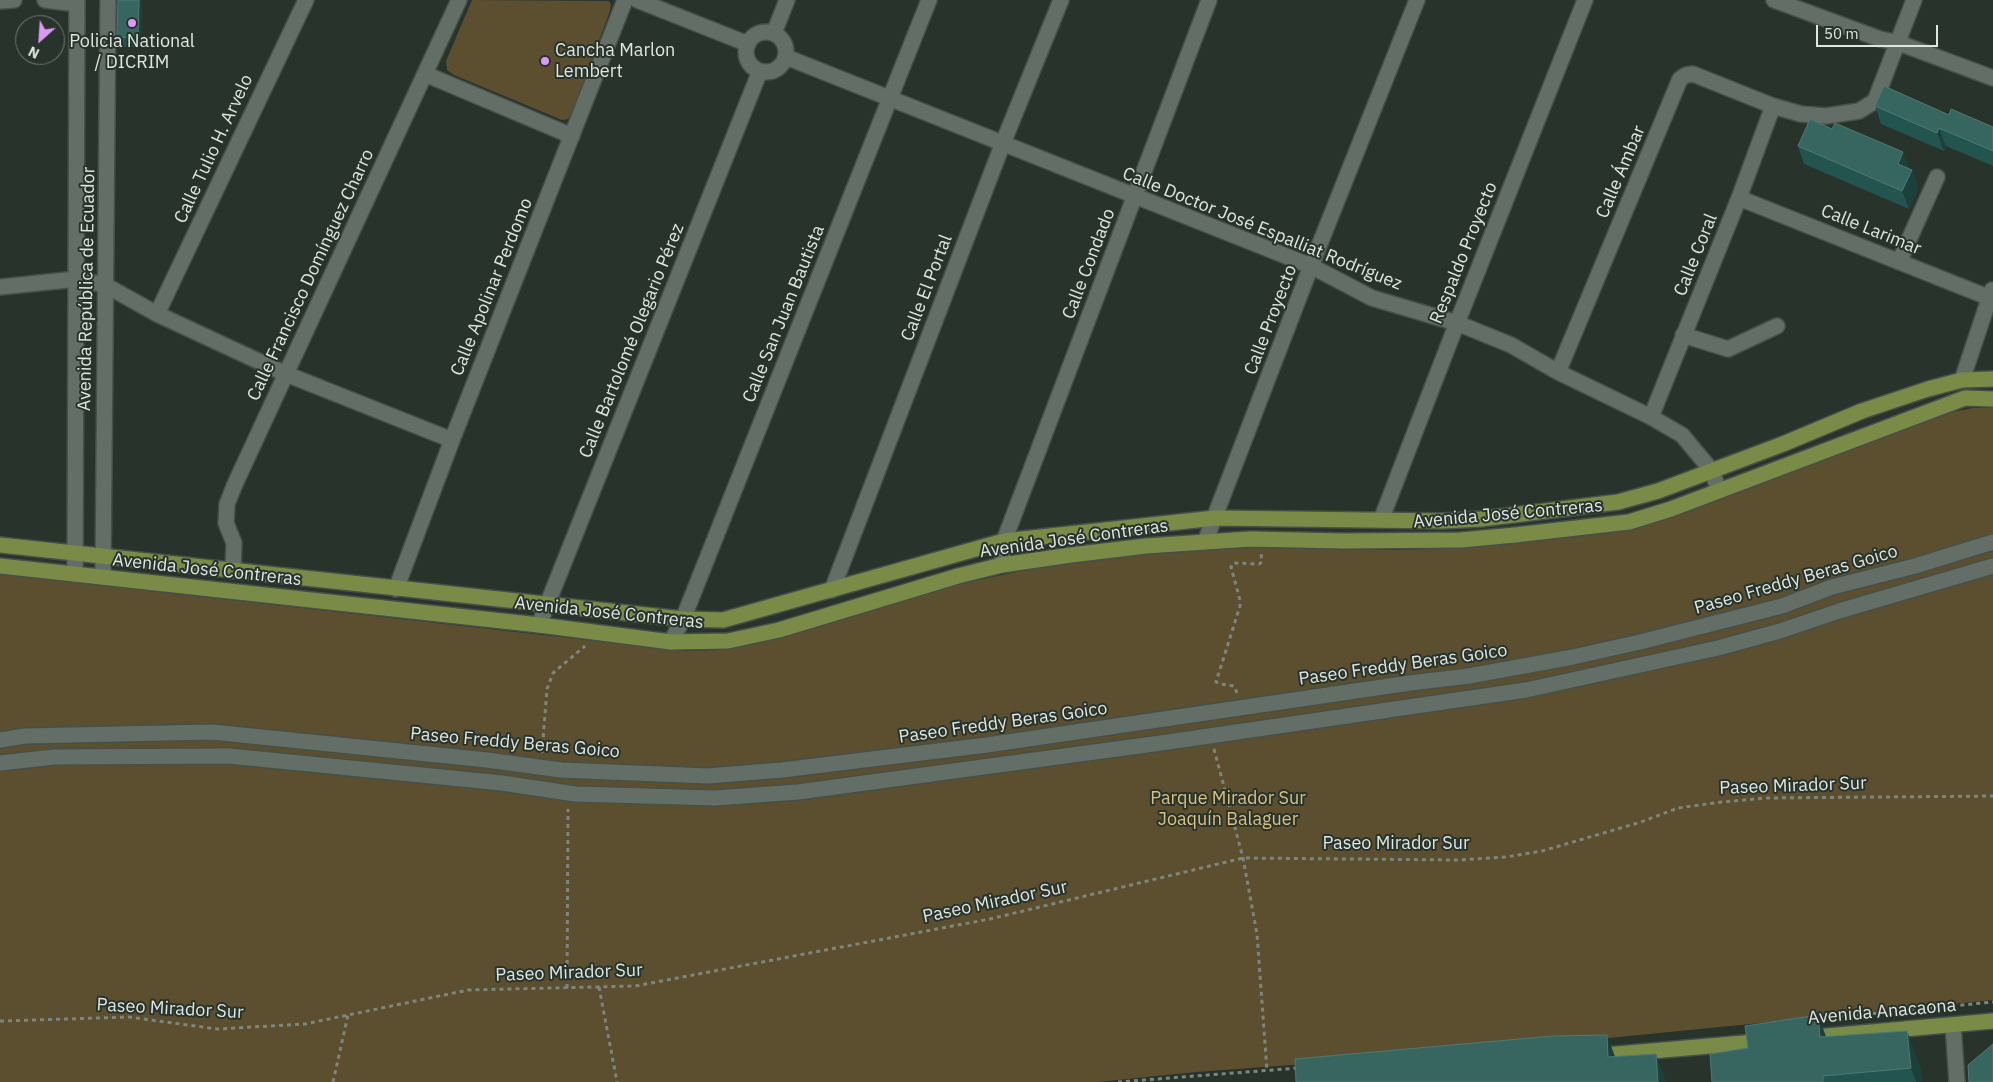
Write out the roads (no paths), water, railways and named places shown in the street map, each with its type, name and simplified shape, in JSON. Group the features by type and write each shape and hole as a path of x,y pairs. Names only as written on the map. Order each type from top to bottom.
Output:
{"main road":[{"name":"Avenida José Contreras","path":"0,545 547,605 683,619 723,620 1004,540 1215,518 1481,519 1618,502 1658,491 1783,444 1862,411 1928,389 1962,380 1993,379"},
{"name":"Avenida José Contreras","path":"0,566 539,625 671,642 728,641 779,630 915,588 1002,565 1146,546 1258,539 1461,540 1515,536 1629,522 1719,491 1965,398 1993,399"},
{"name":"Avenida Anacaona","path":"1580,1058 1993,1021"}],"street":[{"path":"0,1 14,0"},
{"path":"45,0 77,2"},
{"name":"Avenida República de Ecuador","path":"102,578 108,0"},
{"name":"Calle Tulio H. Arvelo","path":"157,314 306,0"},
{"name":"Calle Francisco Domínguez Charro","path":"233,571 234,543 226,523 227,504 459,0"},
{"name":"Calle Apolinar Perdomo","path":"396,589 452,440 625,0"},
{"path":"637,0 748,44"},
{"path":"774,33 787,0"},
{"name":"Calle San Juan Bautista","path":"671,642 683,619 930,0"},
{"name":"Calle El Portal","path":"832,590 1003,143 1060,0"},
{"name":"Calle Condado","path":"1002,565 1004,540 1210,0"},
{"name":"Calle Proyecto","path":"1206,542 1311,266 1417,0"},
{"name":"Respaldo Proyecto","path":"1382,520 1584,0"},
{"path":"1774,0 1880,39 1899,42 1993,78"},
{"name":"Calle Ámbar","path":"1558,372 1680,79 1686,75 1693,74 1773,106 1813,116 1840,116 1859,111 1875,101 1914,0"},
{"name":"Avenida República de Ecuador","path":"75,574 77,2"},
{"path":"758,33 774,33 784,43 786,57 776,70 760,71 749,62 746,53 748,44 750,39 758,33"},
{"name":"Calle Doctor José Espalliat Rodríguez","path":"786,57 1311,266 1372,298 1457,323 1511,345 1558,372 1651,417 1682,435 1712,471 1719,491"},
{"name":"Calle Bartolomé Olegario Pérez","path":"539,625 760,71"},
{"path":"425,74 572,136"},
{"name":"Calle Coral","path":"1651,417 1739,198 1773,106"},
{"path":"1900,262 1937,176"},
{"name":"Calle Larimar","path":"1739,198 1900,262 1991,293"},
{"path":"0,287 76,279 105,285 157,314 286,374 452,440"},
{"path":"1962,380 1991,293"},
{"path":"1683,335 1728,349 1777,326"},
{"name":"Paseo Freddy Beras Goico","path":"0,740 25,736 212,732 487,760 561,770 708,776 782,770 986,745 1469,676 1621,647 1782,606 1832,588 1915,566 1993,542"},
{"path":"0,763 54,756 229,756 502,784 576,794 715,798 798,792 1213,740 1526,690 1718,648 1993,566"},
{"path":"1209,713 1213,740"},
{"path":"1953,1025 1957,1082"}],"place":[{"name":"Policia National / DICRIM","path":"132,23"},
{"name":"Cancha Marlon Lembert","path":"545,61"}],"park label":[{"name":"Parque Mirador Sur Joaquín Balaguer","path":"1228,810"}]}
